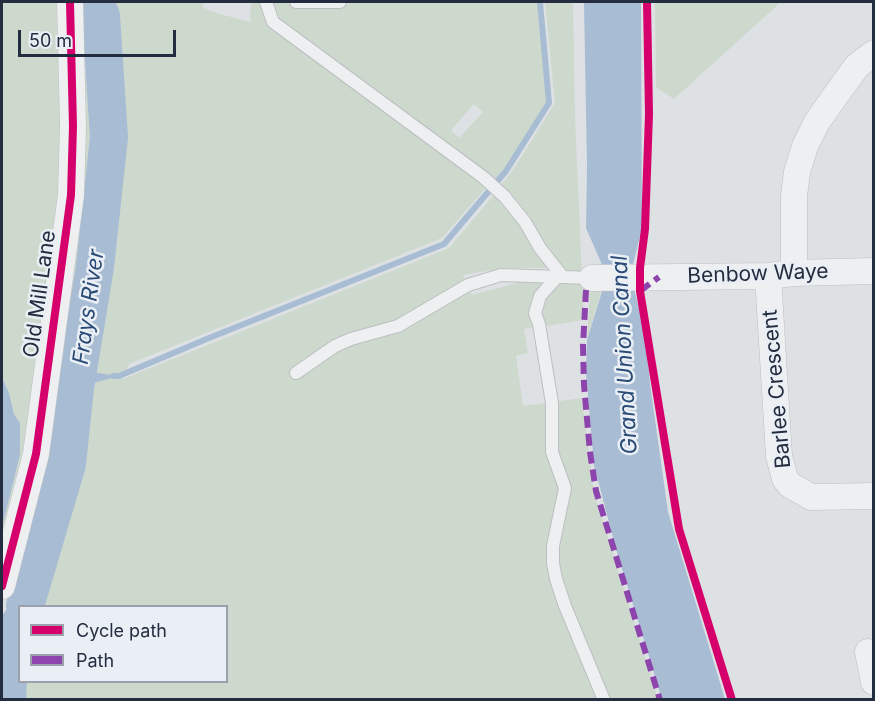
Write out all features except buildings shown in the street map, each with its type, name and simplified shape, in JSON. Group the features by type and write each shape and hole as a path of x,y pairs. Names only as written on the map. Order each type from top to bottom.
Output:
{"street":[{"name":"Old Mill Lane","path":"2,586 36,454 71,195 74,126 70,2"},
{"path":"794,273 794,196 797,172 805,146 817,122 833,99 858,66 873,53"},
{"name":"Benbow Waye","path":"592,278 768,276 873,271"},
{"name":"Barlee Crescent","path":"768,276 778,456 785,479 790,485 812,497 873,496"},
{"path":"868,651 873,682"}],"lane":[{"path":"266,2 273,22 483,177 505,197 525,222 560,276"},
{"path":"296,2 340,2"},
{"path":"296,374 335,346 351,339 398,326 468,285 501,275 592,278"},
{"path":"560,276 540,297 535,313 539,324 552,403 552,452 565,488 553,546 553,563 565,606 604,699"}],"shaded area":[{"path":"2,2 61,2 67,155 40,383 2,563 2,523 20,455 20,423 14,414 2,378"},
{"path":"77,2 88,2 94,18 99,139 88,262 57,477 20,605 18,605 18,612 3,655 2,669 2,628 51,436 74,268 84,167"},
{"path":"101,2 205,2 202,7 213,12 250,22 251,2 539,2 548,102 505,170 442,238 129,364 123,379 449,248 494,195 521,225 547,268 504,268 463,275 472,295 520,282 547,283 537,327 524,329 528,353 516,356 523,406 582,398 594,492 658,699 16,700 18,677 18,683 228,683 228,605 36,605 52,556 72,466 96,291 113,136 106,16","holes":["474,104 483,112 459,138 451,130"]},
{"path":"545,2 573,2 582,276 563,275 500,186 513,170 555,103"},
{"path":"655,2 781,2 674,99 656,87"},
{"path":"560,278 585,280 582,320 541,327 538,306"},
{"path":"602,289 587,340 590,291"}],"water":[{"name":"Grand Union Canal","path":"584,2 641,2 642,228 632,269 633,285 646,335 650,384 668,512 725,699 662,699 616,549 594,465 586,373 587,340 604,285 603,267 586,228"},
{"path":"78,370 119,376 75,388"},
{"path":"2,378 9,393 14,414 20,423 20,455 2,527"}],"waterway":[{"name":"Frays River","path":"25,605 67,464 75,388 95,267 109,137 101,16 95,2"},
{"path":"113,376 119,376 444,244 506,171 549,103 540,2"},
{"name":"Frays River","path":"7,700 9,657 18,629"}],"marked path":[{"path":"640,291 659,277"},
{"path":"586,290 583,346 584,385 596,491 660,700"}],"cycle path":[{"path":"2,586 36,454 71,195 73,126 70,2"},
{"path":"647,2 649,114 645,229 640,268 640,291 679,529 732,700"}]}
